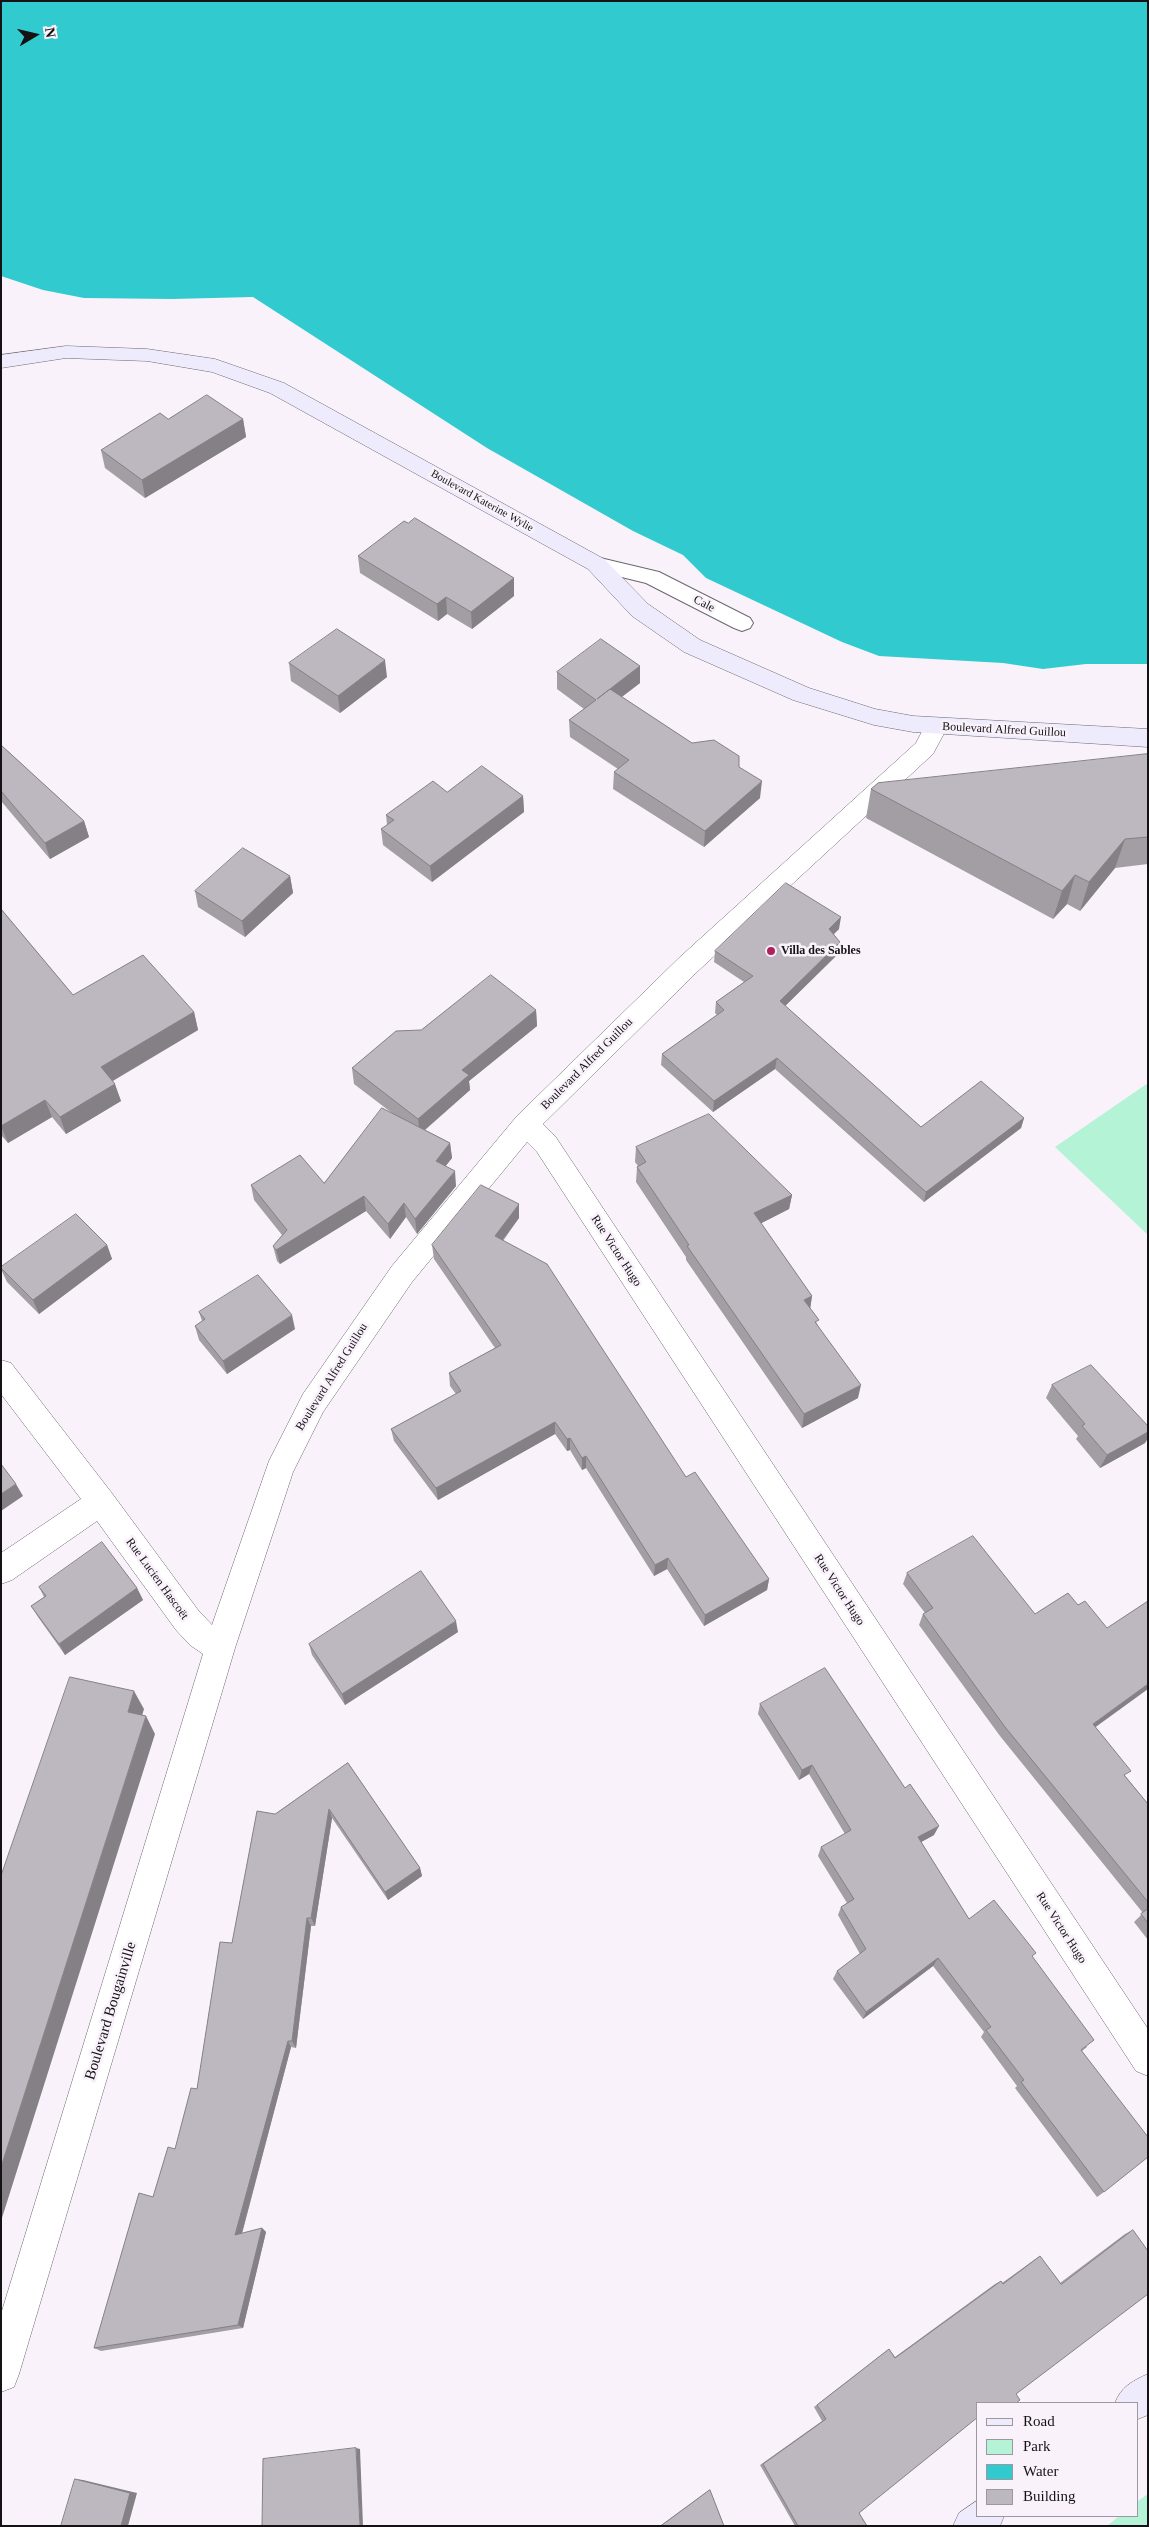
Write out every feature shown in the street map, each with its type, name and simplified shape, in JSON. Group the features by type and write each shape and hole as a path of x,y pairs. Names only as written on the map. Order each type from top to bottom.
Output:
{"street":[{"name":"Boulevard Katerine Wylie","path":"1,362 66,352 147,355 214,366 277,388 596,564 640,610 692,646 750,674 801,694 874,717 936,726"},
{"name":"Boulevard Alfred Guillou","path":"220,1648 279,1470 313,1403 402,1274 526,1124 689,964 925,748 936,726 1148,738"},
{"name":"Rue Victor Hugo","path":"526,1124 551,1152 1148,2059"},
{"name":"Rue Lucien Hascoët","path":"1,1372 101,1502 186,1620 201,1635 220,1648"},
{"path":"1,1570 101,1502"},
{"name":"Boulevard Bougainville","path":"1,2374 220,1648"},
{"path":"1134,2402 1148,2392"},
{"path":"972,2526 984,2517"}],"lane":[{"name":"Cale","path":"596,564 652,577 742,623"}],"green space":[{"path":"1148,1083 1148,1235 1055,1147"},
{"path":"1148,2494 1148,2526 1107,2526 1118,2517 1139,2517 1139,2500"}],"water":[{"path":"1,1 1148,1 1148,664 1086,664 1043,669 1003,663 879,656 842,642 706,578 683,555 633,531 487,448 253,297 172,299 84,298 43,290 1,276"}],"building":[{"path":"207,395 243,419 142,480 101,450 160,413 168,419"},
{"path":"415,518 514,578 471,612 446,597 437,604 358,556 404,521 408,523"},
{"path":"337,629 385,660 338,696 289,663"},
{"path":"601,639 640,666 610,689 692,743 714,740 739,756 739,767 762,781 705,831 614,772 629,760 569,720 596,700 557,672"},
{"path":"1,745 84,821 45,843 1,791"},
{"path":"1148,754 1148,837 1125,839 1089,882 1075,875 1062,891 871,789 878,783"},
{"path":"482,766 523,796 430,866 381,829 394,820 386,815 433,781 447,792"},
{"path":"243,848 290,876 242,921 195,891"},
{"path":"786,883 841,917 829,929 840,942 780,1001 921,1127 981,1081 1024,1118 926,1192 777,1058 714,1101 662,1054 724,1010 716,1002 753,976 715,951"},
{"path":"1,909 73,995 143,955 194,1012 101,1067 115,1084 60,1117 45,1100 1,1126"},
{"path":"491,975 536,1010 462,1070 469,1075 418,1119 352,1068 396,1031 421,1030"},
{"path":"382,1108 450,1143 436,1161 455,1171 415,1219 404,1203 388,1224 364,1196 276,1250 273,1246 287,1230 251,1185 300,1155 324,1183"},
{"path":"709,1114 792,1195 754,1213 812,1296 804,1300 819,1320 815,1322 861,1385 804,1414 687,1246 689,1245 637,1167 646,1162 636,1147"},
{"path":"481,1185 519,1204 495,1236 547,1264 686,1477 695,1472 769,1579 705,1615 668,1558 655,1565 586,1456 582,1458 570,1438 567,1439 555,1422 436,1488 391,1429 461,1391 449,1373 501,1345 432,1245"},
{"path":"76,1214 107,1245 33,1300 1,1267"},
{"path":"258,1275 292,1315 223,1361 195,1326 205,1319 199,1312"},
{"path":"1091,1365 1148,1426 1148,1432 1107,1455 1082,1426 1085,1424 1052,1385"},
{"path":"1,1464 16,1484 1,1494"},
{"path":"973,1536 1035,1614 1068,1593 1078,1605 1085,1601 1107,1628 1148,1601 1148,1684 1093,1724 1131,1771 1124,1775 1148,1804 1148,1902 1005,1727 923,1614 933,1608 907,1573"},
{"path":"102,1542 137,1588 59,1644 31,1606 46,1596 39,1587"},
{"path":"421,1571 456,1621 342,1694 309,1644"},
{"path":"825,1668 905,1788 910,1784 939,1826 918,1837 969,1919 994,1900 1036,1953 1032,1956 1094,2040 1081,2050 1148,2137 1148,2157 1104,2192 1021,2082 1024,2080 986,2030 991,2027 938,1958 866,2012 837,1971 866,1949 841,1907 854,1899 821,1847 851,1830 812,1765 802,1770 760,1704"},
{"path":"70,1677 134,1691 128,1712 146,1716 1,2167 1,1876"},
{"path":"348,1763 420,1868 385,1892 329,1809 311,1918 307,1918 292,2041 288,2041 235,2235 262,2228 238,2325 94,2348 139,2193 153,2197 168,2147 175,2149 191,2088 197,2089 220,1942 232,1943 257,1811 275,1814"},
{"path":"1148,1909 1148,1923 1141,1914"},
{"path":"1133,2230 1148,2251 1148,2294 1016,2394 1020,2400 1017,2402 976,2402 976,2419 859,2513 867,2526 798,2526 763,2464 826,2419 817,2405 889,2349 895,2358 1001,2281 1003,2284 1040,2256 1061,2284"},
{"path":"356,2448 360,2526 262,2526 263,2459"},
{"path":"75,2479 130,2493 121,2526 61,2526"},
{"path":"710,2490 724,2526 661,2526"}],"place":[{"name":"Villa des Sables","path":"771,951"}]}
